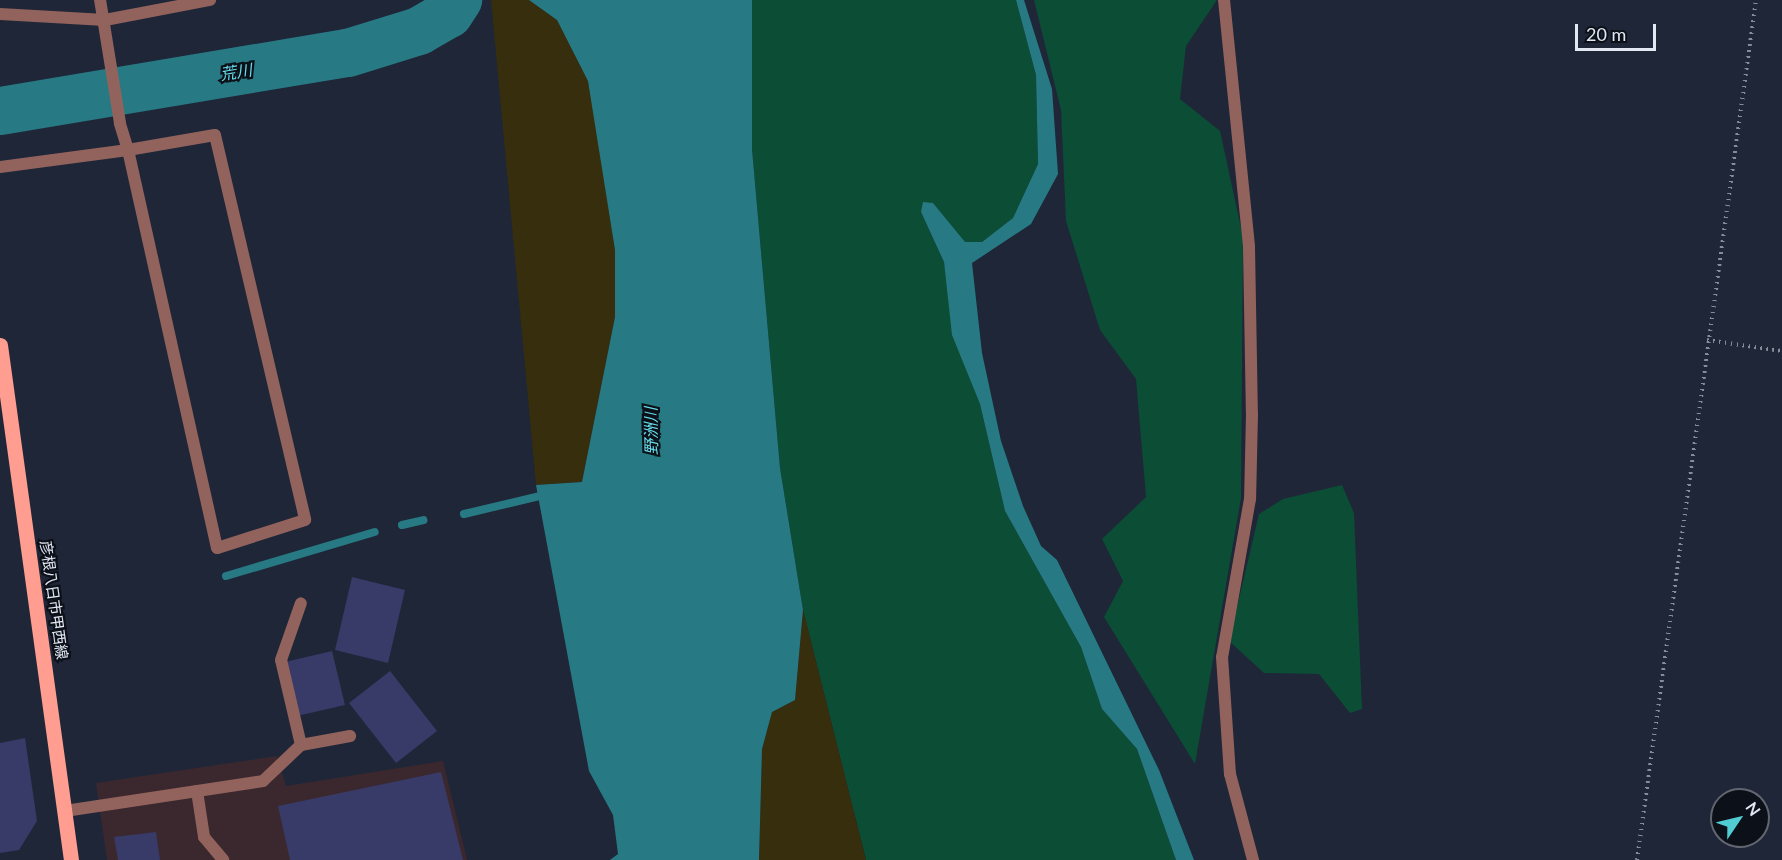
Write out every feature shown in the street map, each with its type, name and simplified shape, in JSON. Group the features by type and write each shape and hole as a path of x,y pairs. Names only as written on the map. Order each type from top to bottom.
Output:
{"main road":[{"name":"彦根八日市甲西線","path":"0,345 71,860"}],"street":[{"path":"0,167 128,150 215,135 305,520 217,548 128,150 120,123 100,0"},
{"path":"0,14 106,26 210,0"},
{"path":"1224,0 1250,247 1252,414 1250,499 1222,657 1230,774 1252,860"},
{"path":"301,603 281,660 301,745"},
{"path":"65,811 263,781 301,745 350,736"},
{"path":"197,791 204,837 223,860"}],"path":[{"path":"1637,860 1707,340 1756,0"},
{"path":"1707,340 1782,351"}],"shaded area":[{"path":"752,0 1016,0 1036,75 1038,164 1013,218 982,242 964,242 933,203 921,212 944,262 953,335 980,404 1005,511 1081,647 1102,709 1137,749 1176,860 866,860 803,610 780,468 752,149"},
{"path":"1034,0 1217,0 1186,46 1180,99 1220,131 1243,237 1241,498 1195,764 1104,617 1123,581 1102,539 1146,497 1136,379 1100,330 1066,221 1061,110"},
{"path":"1342,485 1354,513 1362,709 1350,713 1319,674 1264,673 1229,641 1259,514 1283,499"},
{"path":"277,756 286,786 443,761 467,860 107,860 96,783"}],"sand":[{"path":"491,0 529,0 557,20 588,81 615,250 615,317 582,482 536,485"},
{"path":"803,610 866,860 759,860 762,749 772,712 795,700"}],"water":[{"name":"野洲川","path":"529,0 752,0 752,149 780,468 803,610 795,700 772,712 762,749 759,860 610,860 618,854 613,815 589,771 536,485 582,482 615,317 615,250 588,81 557,20"},
{"path":"1016,0 1024,0 1052,89 1058,174 1031,224 972,263 982,353 1001,441 1023,506 1041,546 1057,560 1159,770 1194,860 1176,860 1137,749 1102,709 1081,647 1005,511 980,404 952,335 944,262 921,212 923,202 933,203 965,242 982,242 1013,218 1038,164 1036,75"}],"building":[{"path":"352,577 405,590 388,663 335,650"},
{"path":"332,651 345,705 297,716 285,662"},
{"path":"390,671 437,731 396,763 349,703"},
{"path":"25,738 37,821 19,850 0,853 0,743"},
{"path":"441,772 463,860 290,860 278,806"},
{"path":"156,832 160,860 118,860 114,837"}],"waterway":[{"name":"荒川","path":"0,111 348,53 419,31 449,14 458,0"},
{"path":"464,514 548,494"},
{"path":"402,525 423,520"},
{"path":"226,576 375,532"}]}
